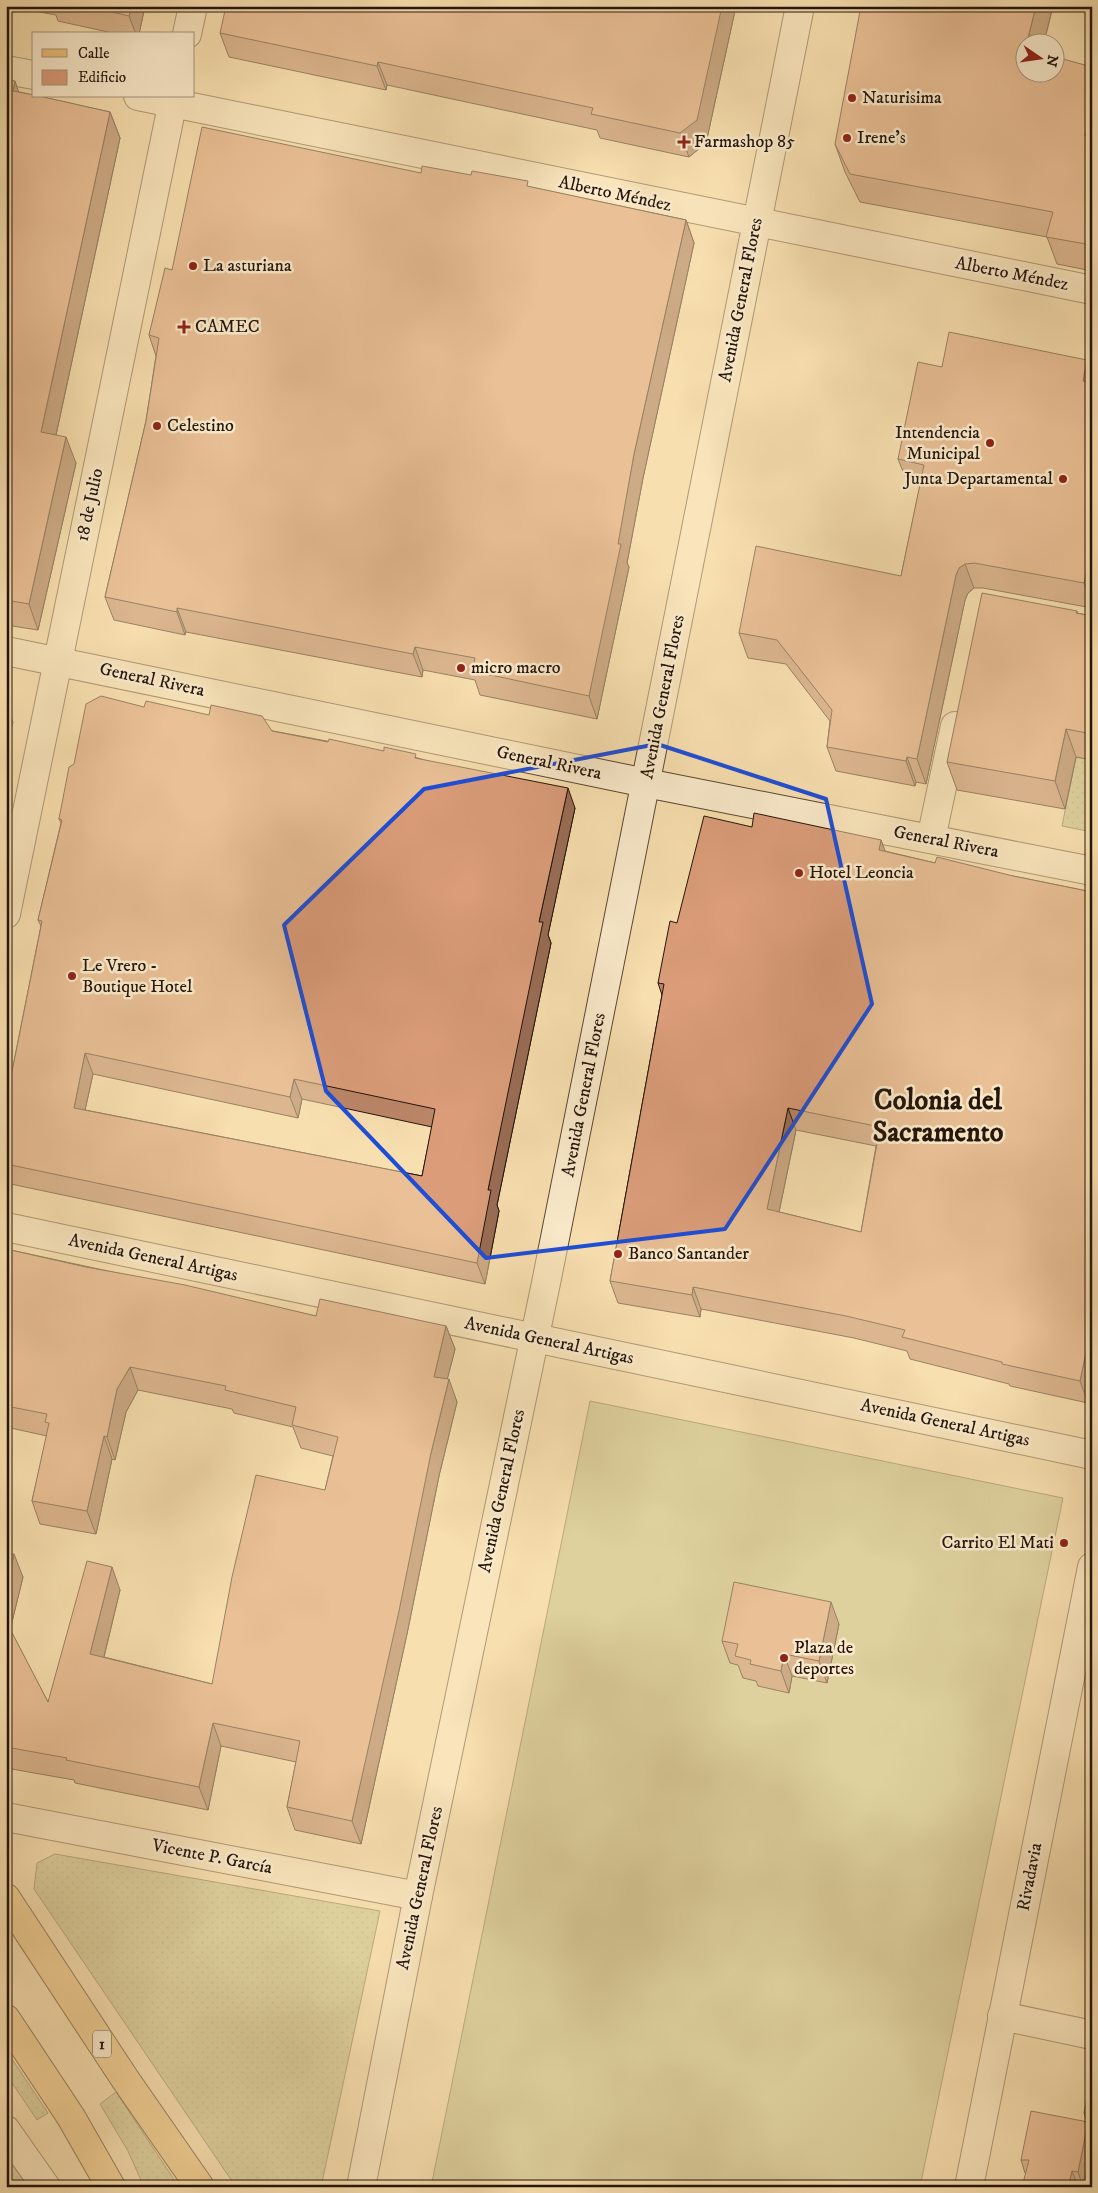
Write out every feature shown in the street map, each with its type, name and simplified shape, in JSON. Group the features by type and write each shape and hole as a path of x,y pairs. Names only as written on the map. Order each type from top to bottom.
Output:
{"main road":[{"name":"1","path":"6,1898 125,2079 200,2187"},
{"path":"6,2019 71,2118 111,2187"}],"street":[{"path":"187,32 193,6"},
{"name":"Avenida General Flores","path":"360,2185 534,1338 800,6"},
{"path":"6,70 32,75"},
{"name":"Alberto Méndez","path":"156,98 174,100 756,223 1092,290"},
{"name":"18 de Julio","path":"6,914 174,100"},
{"name":"General Rivera","path":"6,651 646,783 1092,871"},
{"path":"931,839 961,698"},
{"name":"Avenida General Artigas","path":"6,1227 1092,1455"},
{"name":"Rivadavia","path":"969,2187 1092,1566"},
{"name":"Vicente P. García","path":"6,1817 418,1896"},
{"path":"1002,2016 1092,2035"},
{"path":"6,2130 46,2187"}],"highlighted area":[{"path":"657,744 826,799 872,1004 725,1229 486,1258 326,1091 284,925 424,789"}],"green space":[{"path":"1076,757 1092,760 1092,832 1062,826"},
{"name":"Plaza de deportes","path":"590,1401 1063,1498 920,2187 431,2187"},
{"path":"55,1854 380,1911 321,2187 236,2187 34,1889 37,1863"},
{"path":"6,2050 48,2113 37,2120 6,2074"},
{"path":"116,2092 179,2187 144,2187 128,2151 100,2104"},
{"path":"6,2156 28,2187 6,2187"}],"building":[{"path":"86,6 132,6 129,16"},
{"path":"226,6 722,6 697,120 680,133 591,114 593,108 378,62 377,66 220,33"},
{"path":"861,6 1036,6 1030,32 1016,32 1016,82 1066,82 1066,60 1092,67 1092,113 1085,136 1092,137 1092,245 1046,237 1053,212 850,174 835,144"},
{"path":"6,79 15,81 13,91 32,95 32,98 48,98 110,112 41,432 66,437 29,604 6,600"},
{"path":"202,127 421,173 422,166 471,175 472,171 528,181 527,186 686,220 634,454 618,544 621,544 589,696 472,671 475,658 415,647 413,654 177,608 177,612 105,597 146,421 159,338 149,335 165,268 172,270"},
{"path":"949,332 1087,360 1083,381 1092,383 1092,546 1084,583 974,563 965,564 959,568 956,575 917,759 907,757 906,761 827,747 832,710 777,640 739,633 756,546 901,576 924,465 898,459 918,362 942,367"},
{"path":"982,593 1077,611 1076,613 1092,616 1092,734 1066,729 1055,781 947,762"},
{"path":"101,696 144,707 146,701 209,715 211,705 262,716 272,731 328,742 329,739 384,751 384,747 416,754 415,758 568,788 539,922 543,922 488,1190 491,1190 477,1263 6,1164 6,1102 42,921 38,920 62,820 59,819 69,767 74,764 86,704","holes":["85,1053 290,1097 294,1079 435,1109 422,1176 74,1108"]},
{"path":"754,813 881,840 879,850 935,863 937,857 1013,876 1092,892 1092,1324 1080,1381 1002,1364 1002,1362 902,1337 905,1330 846,1316 693,1287 692,1295 610,1281 664,984 658,983 670,921 677,923 704,816 752,827","holes":["788,1108 880,1127 861,1232 767,1209"]},
{"path":"6,1249 86,1267 185,1285 316,1316 320,1299 446,1326 434,1377 449,1379 431,1453 399,1611 352,1821 287,1807 300,1741 213,1723 199,1787 66,1760 67,1758 6,1747 6,1682 11,1659 6,1662 6,1621 48,1702 87,1561 112,1567 90,1654 212,1684 232,1577 256,1475 325,1490 338,1437 292,1425 296,1407 225,1390 226,1386 130,1367 117,1389 107,1437 104,1436 87,1511 32,1501 49,1423 45,1422 47,1414 6,1406"},
{"path":"6,1552 14,1554 6,1588"},
{"path":"734,1582 831,1602 819,1661 784,1654 781,1671 750,1664 751,1660 735,1656 738,1644 722,1641"},
{"path":"1092,1764 1092,1777 1089,1776"},
{"path":"1092,2074 1092,2114 1084,2113"},
{"path":"1031,2111 1088,2122 1078,2172 1072,2171 1068,2187 1022,2187 1029,2160 1021,2160"}],"place":[{"name":"Naturisima","path":"852,98"},
{"name":"Irene's","path":"847,138"},
{"name":"Farmashop 85","path":"684,142"},
{"name":"La asturiana","path":"193,266"},
{"name":"CAMEC","path":"184,327"},
{"name":"Celestino","path":"157,426"},
{"name":"Intendencia Municipal","path":"990,443"},
{"name":"Junta Departamental","path":"1063,479"},
{"name":"micro macro","path":"461,668"},
{"name":"Hotel Leoncia","path":"799,873"},
{"name":"Le Vrero - Boutique Hotel","path":"72,976"},
{"name":"Banco Santander","path":"618,1254"},
{"name":"Carrito El Mati","path":"1064,1543"},
{"name":"Plaza de deportes","path":"784,1658"}],"district":[{"name":"Colonia del Sacramento","path":"938,1116"}]}
